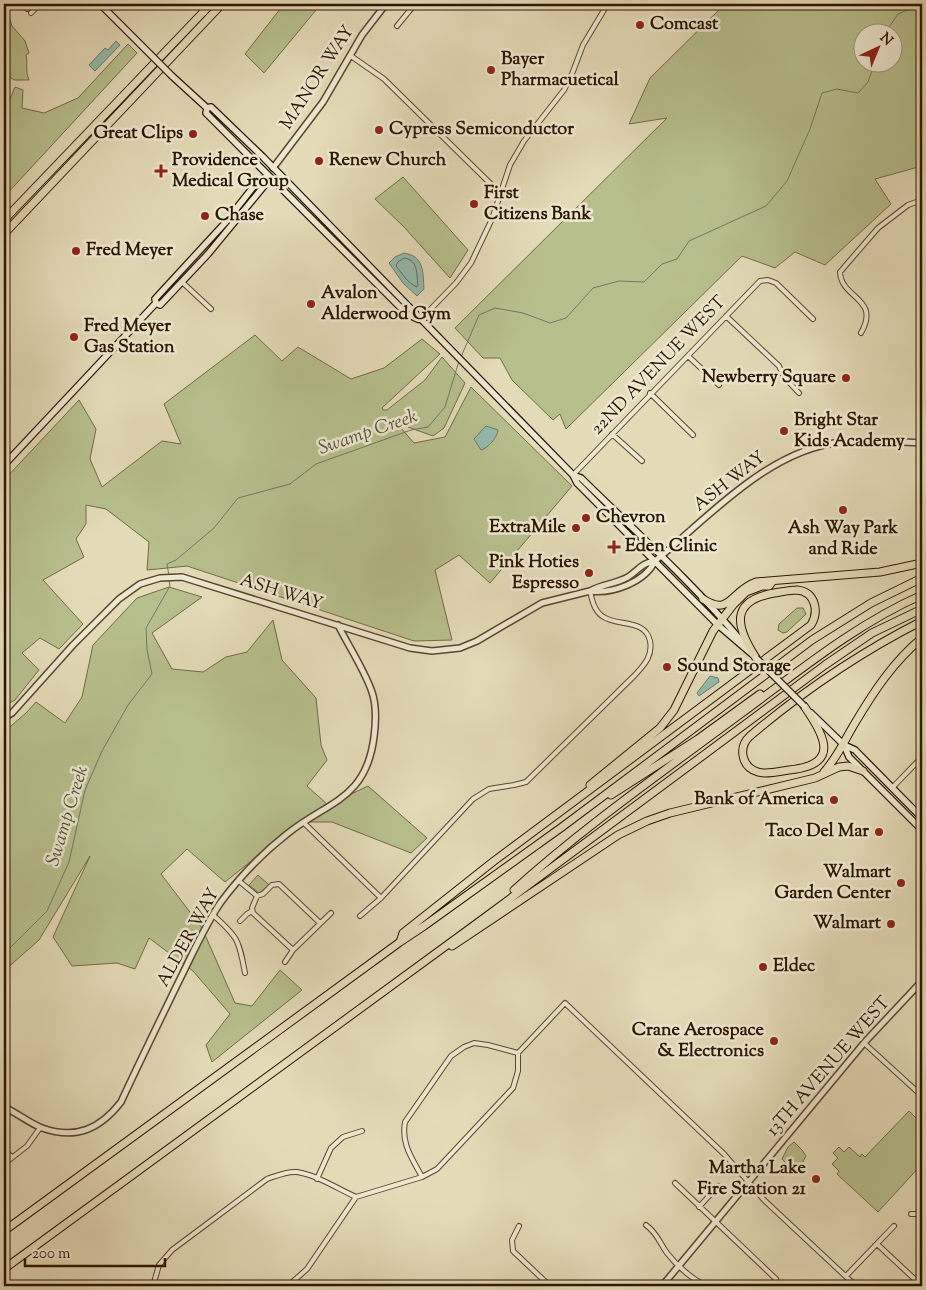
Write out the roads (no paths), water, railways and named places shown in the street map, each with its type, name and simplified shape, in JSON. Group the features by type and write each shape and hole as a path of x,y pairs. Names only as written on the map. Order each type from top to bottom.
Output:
{"highway":[{"path":"4,220 211,4"},
{"path":"4,234 222,4"},
{"path":"704,599 712,605 721,606 728,603 743,587 756,582 880,572 922,563"},
{"path":"4,1231 400,942 562,827 812,640 871,603 922,578"},
{"path":"524,839 668,720 706,645 720,622 739,597 752,589 769,586 773,581"},
{"path":"400,942 403,933 524,839 810,626 816,612 814,603 809,596 801,591 792,590 761,596 747,604 742,612 741,626 745,640 756,658"},
{"path":"562,827 698,739 860,623 922,591"},
{"path":"480,920 548,859 628,797 832,646 870,622 922,595"},
{"path":"4,1269 825,665 872,633 922,609"},
{"path":"804,706 822,736 824,749 817,761 805,768 766,773 757,772 749,768 742,751 744,742 750,736 828,678 884,641 922,621"},
{"path":"815,778 826,770 844,745 854,724 882,681 902,656 922,638"},
{"path":"385,989 474,932 603,844 633,828 670,813 815,778 839,767 848,766 863,771"},
{"path":"4,1226 43,1202"}],"main road":[{"path":"100,4 206,108 206,113 266,176 407,314 420,320"},
{"path":"206,108 211,107 413,309 420,320 655,561 720,622 844,745 855,750 922,818"},
{"path":"4,465 156,303 155,299 225,223 258,181 273,168"},
{"path":"156,303 160,305 208,254 264,186 266,176"},
{"path":"573,475 581,478 661,556 704,599 720,622"},
{"path":"844,745 849,757 922,830"}],"street":[{"path":"27,9 32,4"},
{"path":"31,13 40,4"},
{"name":"MANOR WAY","path":"273,168 323,102 362,35 386,4"},
{"path":"397,26 415,4"},
{"path":"420,320 456,283 471,263 492,219 510,165 524,141 564,90 583,45 604,10"},
{"path":"351,56 384,79 500,193"},
{"path":"861,333 867,320 867,312 860,301 843,283 840,272 878,228 908,205 922,200"},
{"name":"22ND AVENUE WEST","path":"573,475 650,393 760,282 768,280 776,283 813,319"},
{"path":"182,282 211,310"},
{"path":"726,316 779,366 784,377 799,393"},
{"path":"688,356 719,385"},
{"path":"650,393 693,435"},
{"path":"612,434 642,462"},
{"name":"ASH WAY","path":"4,718 12,713 73,645 119,599 140,584 169,577 182,577 410,648 432,651 448,650 476,641 542,604 590,592 613,589 636,580 651,570 655,561 742,488 780,461 822,446 841,442 922,443"},
{"name":"ASH WAY","path":"590,592 595,588 626,578 644,563 655,561"},
{"path":"360,916 381,898 473,799 489,789 526,782 635,675 649,658 651,646 650,638 646,632 634,625 603,617 597,611 590,592"},
{"name":"ALDER WAY","path":"4,1107 40,1128 62,1133 93,1128 110,1116 121,1102 151,1038 221,902 270,849 288,833 337,802 355,786 368,764 373,746 376,712 372,691 338,625"},
{"path":"892,788 922,757"},
{"path":"304,823 381,898"},
{"path":"239,881 257,896"},
{"path":"257,896 263,894 272,885 280,884 320,923"},
{"path":"240,921 252,911 257,896"},
{"path":"252,911 294,950"},
{"path":"285,962 294,950 331,913"},
{"path":"213,915 231,931 239,944 245,973"},
{"name":"13TH AVENUE WEST","path":"662,1286 864,1043 922,982"},
{"path":"283,1286 289,1286 307,1269 356,1197 422,1178 438,1169 514,1088 518,1071 518,1053 566,1003 724,1154 764,1200 856,1286"},
{"path":"422,1178 405,1144 403,1133 405,1122 451,1056 464,1046 474,1043 518,1053"},
{"path":"864,1043 922,1096"},
{"path":"4,1164 27,1146 40,1128"},
{"path":"317,1179 331,1148 343,1137 362,1131"},
{"path":"4,1150 12,1157"},
{"path":"153,1286 159,1265 172,1250 267,1180 281,1174 296,1172 317,1179 356,1197"},
{"path":"675,1183 776,1279"},
{"path":"699,1207 718,1186"},
{"path":"911,1214 920,1214 922,1216"},
{"path":"646,1225 656,1234 668,1255 694,1279 707,1286"},
{"path":"518,1226 512,1240 513,1250 550,1286"},
{"path":"846,1276 894,1226"},
{"path":"877,1244 922,1286"}],"water":[{"path":"116,41 120,45 95,71 89,65 105,48 108,50"},
{"path":"404,253 411,255 419,261 421,266 424,289 417,296 403,283 389,263 395,257"},
{"path":"486,426 498,430 492,442 481,450 474,439"},
{"path":"710,676 718,678 719,682 699,696 697,693"}],"waterway":[{"name":"Swamp Creek","path":"893,22 898,14 922,4"},
{"name":"Swamp Creek","path":"461,357 479,315 495,308 523,313 550,323 566,318 593,288 619,281 644,282 662,264 677,259 689,241 766,206 787,181 810,129 822,93 837,89 858,93 868,82 872,72"},
{"name":"Swamp Creek","path":"169,576 167,564 176,560 214,528 238,498 290,484 316,464 411,430 428,427 445,407 459,361"},
{"name":"Swamp Creek","path":"4,954 47,911 69,862 85,790 102,751 128,705 152,674 147,650 146,628 170,586 169,580"}],"place":[{"name":"Comcast","path":"640,25"},
{"name":"Bayer Pharmacuetical","path":"491,70"},
{"name":"Cypress Semiconductor","path":"379,130"},
{"name":"Great Clips","path":"193,134"},
{"name":"Renew Church","path":"319,161"},
{"name":"Providence Medical Group","path":"161,171"},
{"name":"First Citizens Bank","path":"474,204"},
{"name":"Chase","path":"205,216"},
{"name":"Fred Meyer","path":"76,251"},
{"name":"Avalon Alderwood Gym","path":"311,304"},
{"name":"Fred Meyer Gas Station","path":"74,337"},
{"name":"Newberry Square","path":"846,378"},
{"name":"Bright Star Kids Academy","path":"784,431"},
{"name":"Ash Way Park and Ride","path":"843,510"},
{"name":"Chevron","path":"586,518"},
{"name":"ExtraMile","path":"576,528"},
{"name":"Eden Clinic","path":"614,547"},
{"name":"Pink Hoties Espresso","path":"589,573"},
{"name":"Sound Storage","path":"667,667"},
{"name":"Bank of America","path":"834,800"},
{"name":"Taco Del Mar","path":"879,832"},
{"name":"Walmart Garden Center","path":"901,883"},
{"name":"Walmart","path":"891,924"},
{"name":"Eldec","path":"763,967"},
{"name":"Crane Aerospace & Electronics","path":"774,1041"},
{"name":"Martha Lake Fire Station 21","path":"816,1179"}]}
